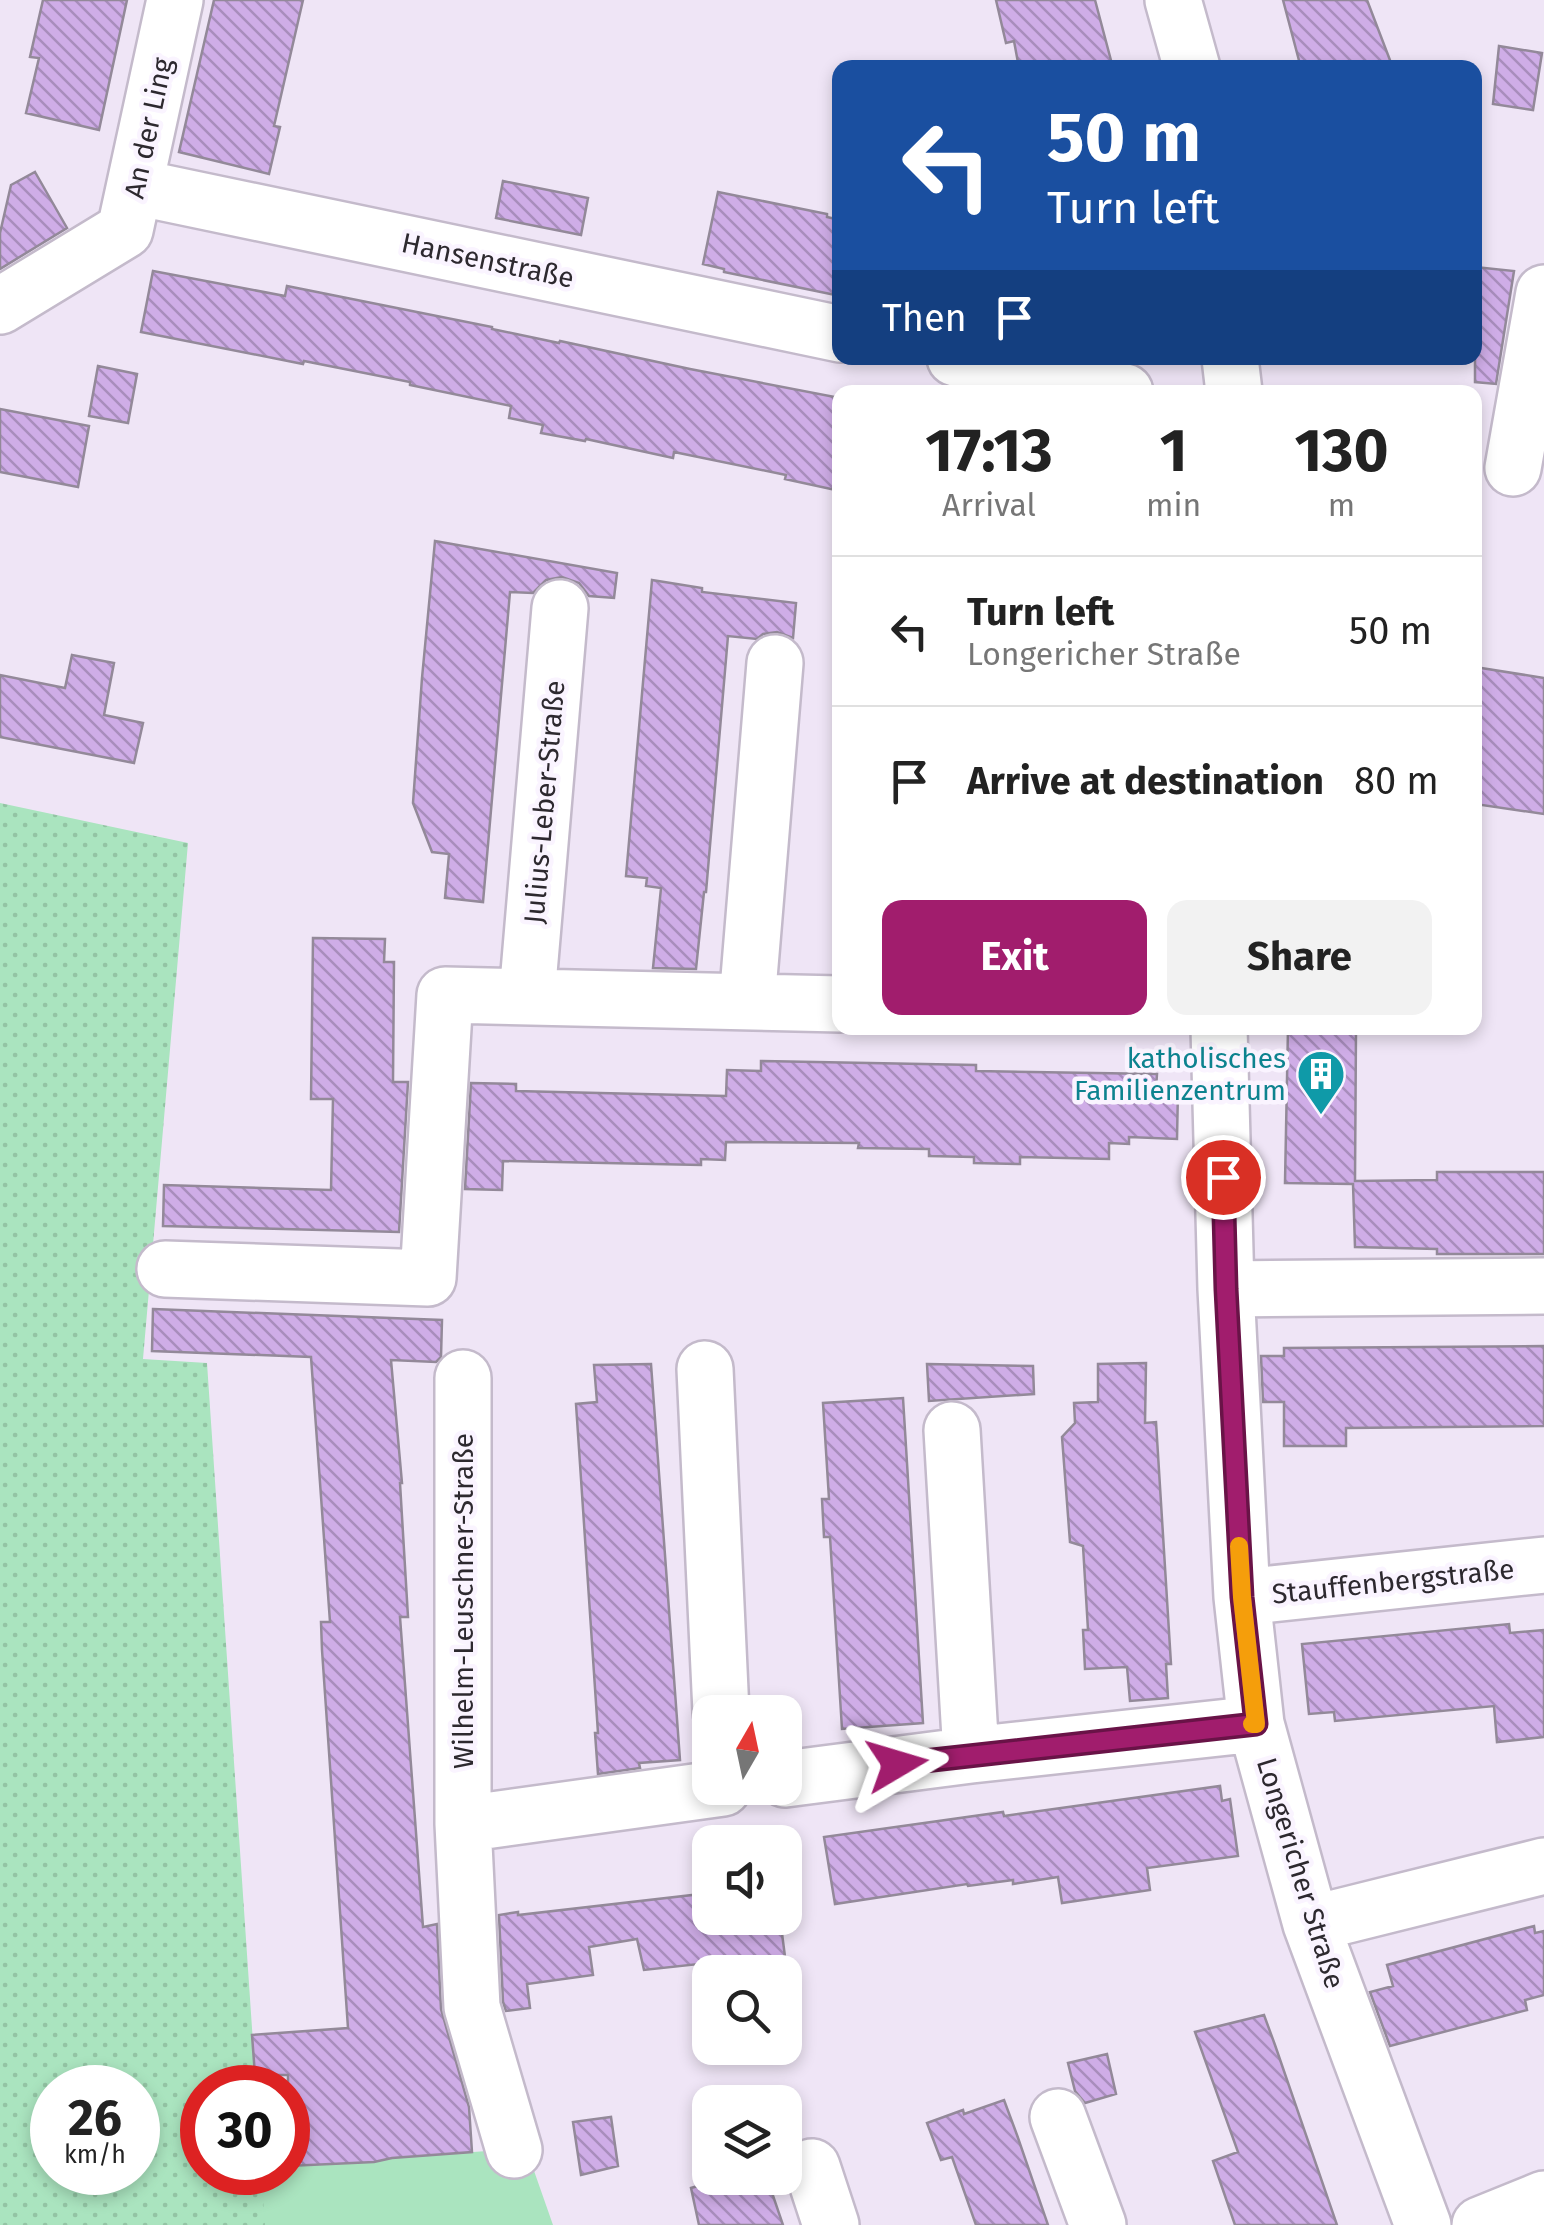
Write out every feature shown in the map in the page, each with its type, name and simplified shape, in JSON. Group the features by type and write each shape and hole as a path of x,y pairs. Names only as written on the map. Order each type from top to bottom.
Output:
{"street":[{"name":"An der Ling","path":"0,306 125,230 176,0"},
{"path":"1173,0 1190,60"},
{"name":"Hansenstraße","path":"136,187 832,332"},
{"path":"1511,467 1544,293"},
{"path":"987,365 1088,385"},
{"name":"Julius-Leber-Straße","path":"527,996 560,608"},
{"path":"747,1002 775,663"},
{"path":"165,1269 428,1278 446,995 832,1004"},
{"name":"Longericher Straße","path":"1219,1035 1226,1289 1242,1597 1256,1724 1311,1924 1423,2225"},
{"path":"1226,1289 1544,1286"},
{"path":"705,1369 720,1695"},
{"name":"Wilhelm-Leuschner-Straße","path":"463,1378 463,1824 472,2007 514,2150"},
{"path":"952,1430 971,1755"},
{"name":"Stauffenbergstraße","path":"1242,1597 1544,1565"},
{"path":"802,1777 1256,1724"},
{"path":"463,1824 692,1792"},
{"path":"1311,1924 1544,1866"},
{"path":"1058,2117 1098,2225"},
{"path":"812,2167 832,2225"},
{"path":"1480,2225 1544,2199"}],"green space":[{"path":"0,803 188,843 143,1359 207,1363 255,2065 180,2065 180,2195 264,2195 266,2225 0,2225"},
{"path":"526,2148 553,2225 265,2225 263,2195 310,2195 310,2164"}],"building":[{"path":"43,0 127,0 99,130 26,113 39,58 30,57"},
{"path":"214,0 303,0 274,126 280,127 269,174 179,152"},
{"path":"996,0 1095,0 1111,60 1018,60 1014,41 1006,43"},
{"path":"1283,0 1367,0 1390,60 1299,60"},
{"path":"1499,46 1542,53 1533,110 1493,104"},
{"path":"35,172 67,228 0,269 0,233 11,185"},
{"path":"503,181 588,198 581,235 496,218"},
{"path":"718,192 832,218 832,294 703,264"},
{"path":"1482,268 1514,271 1496,384 1475,382 1475,365 1482,365"},
{"path":"153,271 285,296 287,286 832,396 832,489 785,479 786,475 674,452 673,458 541,433 543,425 509,418 511,406 410,382 141,332"},
{"path":"98,366 137,374 128,423 89,416"},
{"path":"0,409 89,426 78,487 0,472"},
{"path":"435,541 617,573 614,598 589,596 579,583 562,577 546,580 533,593 510,592 483,902 445,898 449,854 432,852 413,803"},
{"path":"652,580 702,588 702,592 796,603 793,638 777,632 757,639 728,636 696,969 653,968 661,888 646,886 647,878 626,876"},
{"path":"72,655 114,663 104,715 143,723 134,763 0,737 0,675 65,688"},
{"path":"1482,668 1544,678 1544,814 1482,805"},
{"path":"313,938 385,939 384,962 394,962 393,1082 408,1082 399,1232 163,1226 164,1185 331,1190 333,1099 311,1099"},
{"path":"1288,1035 1356,1035 1355,1181 1437,1180 1437,1172 1544,1172 1544,1254 1437,1254 1437,1249 1355,1247 1353,1184 1285,1183"},
{"path":"761,1061 976,1065 976,1071 1157,1074 1156,1089 1178,1090 1177,1139 1129,1137 1129,1144 1109,1143 1109,1159 1020,1157 1020,1164 974,1163 974,1157 929,1156 929,1149 858,1148 859,1143 726,1142 725,1160 701,1159 701,1165 503,1161 502,1190 465,1189 471,1083 516,1084 516,1091 726,1096 727,1070 761,1071"},
{"path":"153,1309 442,1320 441,1357 436,1362 391,1360 408,1617 400,1617 423,1927 437,1924 441,2009 469,2107 472,2152 310,2165 310,2065 254,2065 252,2035 348,2028 322,1650 321,1622 330,1622 311,1357 152,1351"},
{"path":"1544,1346 1544,1426 1346,1428 1346,1446 1284,1446 1284,1402 1263,1402 1261,1356 1284,1356 1284,1348"},
{"path":"1146,1363 1145,1423 1156,1422 1171,1664 1166,1664 1168,1698 1130,1701 1127,1667 1085,1669 1083,1630 1088,1630 1083,1546 1070,1542 1062,1437 1075,1423 1074,1403 1098,1402 1098,1364"},
{"path":"651,1364 680,1760 639,1763 640,1768 598,1774 576,1404 597,1402 594,1365"},
{"path":"927,1364 1033,1366 1034,1394 929,1401"},
{"path":"903,1398 923,1723 842,1729 830,1537 824,1537 822,1499 829,1499 823,1403"},
{"path":"1509,1624 1510,1633 1544,1630 1544,1737 1497,1742 1494,1706 1335,1721 1334,1712 1309,1714 1302,1644"},
{"path":"1220,1786 1222,1801 1230,1799 1238,1856 1147,1868 1150,1890 1062,1903 1058,1877 1013,1884 1013,1880 967,1884 835,1904 824,1837"},
{"path":"692,1895 692,1935 782,1935 785,1955 692,1955 692,1965 644,1970 637,1939 589,1947 593,1975 527,1984 530,2008 506,2011 499,1915"},
{"path":"1534,1926 1535,1933 1544,1931 1544,1995 1525,2000 1527,2010 1390,2046 1370,1992 1393,1986 1387,1965"},
{"path":"1264,2015 1337,2225 1235,2225 1213,2161 1238,2152 1195,2032"},
{"path":"1107,2054 1116,2094 1085,2103 1075,2091 1068,2063"},
{"path":"1004,2100 1048,2225 976,2225 952,2157 941,2160 927,2123"},
{"path":"611,2117 618,2166 581,2175 573,2122"},
{"path":"693,2195 773,2195 783,2225 699,2225"}],"slow traffic":[{"path":"1239,1546 1256,1724 1252,1724"}],"place":[{"name":"katholisches Familienzentrum","path":"1321,1116"}],"route":[{"path":"897,1764 1256,1724 1242,1597 1223,1177"}]}
